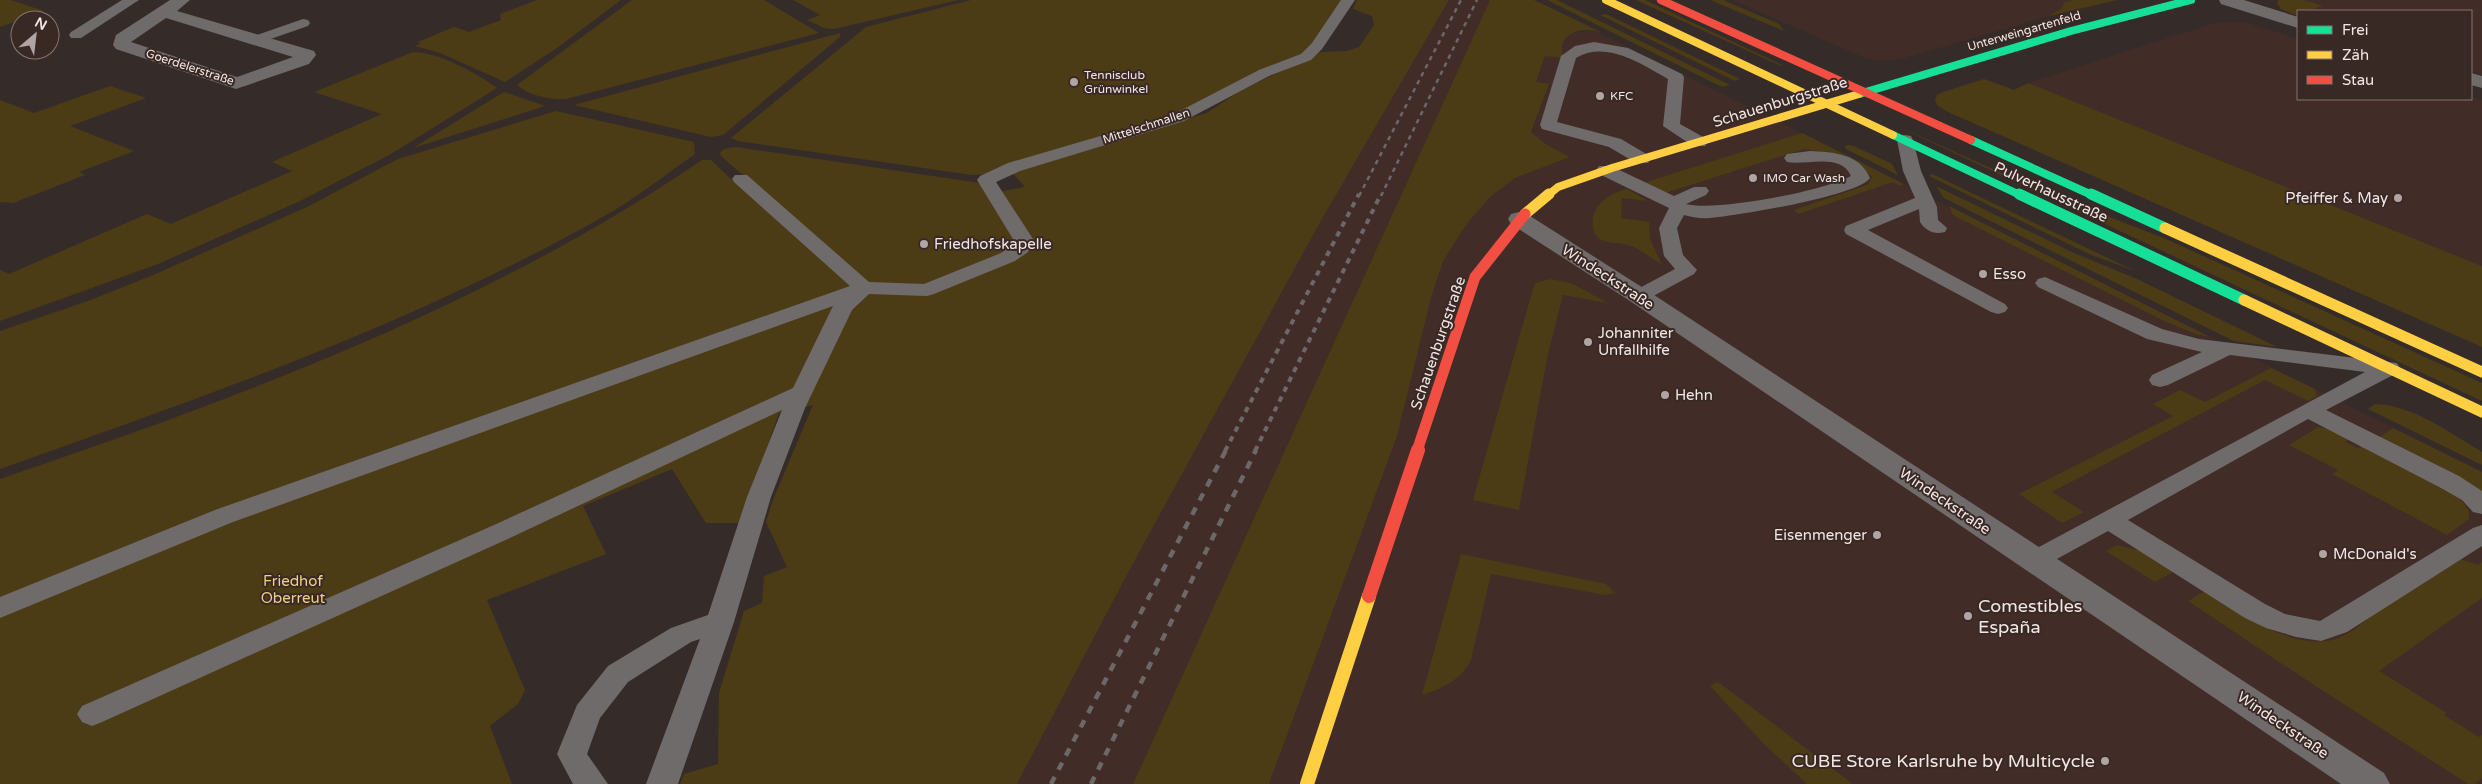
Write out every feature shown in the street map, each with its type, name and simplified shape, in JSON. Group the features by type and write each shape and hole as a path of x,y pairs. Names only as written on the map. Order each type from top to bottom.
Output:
{"main road":[{"name":"Pulverhausstraße","path":"1606,0 2482,412"},
{"name":"Pulverhausstraße","path":"1662,0 2482,372"},
{"name":"Unterweingartenfeld","path":"1865,92 2071,31 2191,0"},
{"name":"Schauenburgstraße","path":"1307,784 1475,277 1519,219 1558,187 1605,170 1865,92"}],"street":[{"name":"Goerdelerstraße","path":"163,12 308,55 302,60 252,80 236,83 122,45 122,39 163,12 182,0"},
{"path":"2227,0 2297,23"},
{"name":"Windeckstraße","path":"1519,219 1639,296 2371,784"}],"lane":[{"path":"76,35 132,0"},
{"name":"Mittelschmallen","path":"864,288 927,290 1008,257 1021,248 1024,239 986,180 1003,171 1178,118 1264,73 1306,57 1317,46 1348,0"},
{"path":"263,42 310,25"},
{"path":"1642,159 1615,143 1548,125 1569,56 1576,49 1589,46 1615,49 1637,56 1676,76 1671,126 1699,142"},
{"path":"1904,140 1912,170 1925,200 1930,222 1938,228"},
{"path":"1605,170 1676,206 1704,213 1740,209 1844,186 1861,178 1857,169 1835,158 1816,155 1793,158"},
{"path":"741,178 864,288"},
{"path":"1639,296 1687,270 1674,256 1668,228 1676,206 1700,191"},
{"path":"1925,200 1853,230 1998,308"},
{"path":"2045,283 2155,334 2226,349 2389,368"},
{"path":"662,784 720,622 759,497 802,392 843,307 864,288"},
{"path":"0,608 224,516 864,288"},
{"path":"2160,380 2226,349"},
{"path":"2035,560 2308,410 2389,368"},
{"path":"92,714 503,531 802,392"},
{"path":"2308,410 2450,482 2471,494 2482,506"},
{"path":"2110,520 2256,611 2296,627 2320,631 2337,625 2482,534"},
{"path":"592,784 584,776 572,754 587,713 599,697 618,674 652,652 681,635 720,622"}],"shaded area":[{"path":"1449,0 1490,0 1133,784 1017,784 1130,569 1318,226"},
{"path":"1732,0 2117,0 2049,16 1901,59 1884,61 1865,58"},
{"path":"2278,0 2482,0 2482,75 2472,71 2472,10 2297,10 2297,16 2281,9 2277,4"},
{"name":"Pfeiffer & May","path":"2214,23 2247,23 2297,39 2297,100 2472,100 2472,96 2482,100 2482,266 2028,83"},
{"path":"1592,29 2482,472 2482,784 1269,784 1313,662 1443,261 1466,225 1490,197 1515,178 1569,157 1547,145 1531,132 1549,85 1536,83 1545,55 1561,50 1564,38 1570,34"}],"green space":[{"path":"0,0 11,0 41,10 10,10 10,23 0,27"},
{"path":"537,0 621,0 557,48 505,82 440,53 415,46 420,44 418,42 454,27 469,32 501,20 500,14"},
{"path":"632,0 764,0 819,33 566,99 540,96 528,92 517,85"},
{"path":"793,0 958,0 834,29 824,28 807,20 820,15"},
{"name":"Tennisclub Grünwinkel","path":"971,0 1344,0 1313,46 1301,55 1240,80 1185,111 987,174 972,175 738,141 731,138 866,27"},
{"name":"Friedhof Oberreut","path":"1357,0 1449,0 1318,226 1130,569 1017,784 680,784 684,774 718,764 719,693 744,611 762,603 764,576 787,567 766,522 773,500 813,405 779,413 740,523 706,523 672,469 583,506 606,554 487,600 525,690 518,704 490,726 512,784 0,784 0,479 182,415 273,380 451,303 537,259 621,212 702,160 711,160 732,180 744,176 721,156 720,153 724,149 736,147 980,183 988,194 1025,187 1012,172 1207,113 1240,91 1321,52 1347,51 1359,47 1374,25 1372,16 1353,9"},
{"path":"1490,0 1534,0 1601,32 1586,30 1572,33 1563,43 1563,58 1545,56 1536,82 1549,84 1531,132 1547,145 1570,157 1515,178 1490,197 1466,225 1443,261 1431,298 1397,436 1269,784 1133,784"},
{"path":"1547,0 1557,0 1730,85 1722,87"},
{"path":"1636,0 1645,0 1784,66 1779,65"},
{"path":"1710,0 1723,0 1779,24 1784,31"},
{"path":"2073,0 2117,0 2049,16 2061,9 2065,2"},
{"path":"2278,0 2304,0 2323,6 2310,10 2297,10 2297,16 2281,9 2277,4"},
{"path":"1606,14 1740,79 1735,81 1600,15"},
{"path":"840,33 840,37 723,135 711,137 574,105"},
{"path":"413,52 445,59 457,64 497,88 391,154 300,201 158,264 0,321 0,270 9,274 147,214 171,224 292,171 272,162 382,114 314,92"},
{"path":"1984,79 2014,90 2028,83 2482,266 2482,347 1938,106 1935,100 1937,95"},
{"path":"110,86 146,98 70,126 134,151 79,172 85,175 13,203 0,202 0,100 34,113"},
{"path":"504,92 545,106 413,148"},
{"path":"556,111 694,142 695,154 613,211 540,251 465,288 389,322 235,384 0,469 0,331 88,301 151,276 307,207 398,159"},
{"path":"1888,122 2035,188 2166,239 2482,383 2482,401"},
{"path":"1802,133 1904,184 1899,186 1893,182 1798,214 1794,210 1861,187 1868,184 1872,177 1863,168 1834,153 1804,149 1662,194 1643,183"},
{"path":"1847,145 1854,146 1892,164 1898,175 1846,149"},
{"path":"1932,174 2135,271 2089,254 1929,176"},
{"path":"1936,186 2074,253 2137,279 2277,347 2234,341 1944,198"},
{"path":"1627,189 1648,201 1622,198 1621,218 1649,222 1650,239 1662,265 1632,246 1605,241 1598,238 1595,233 1593,220 1597,207 1607,198"},
{"path":"1949,206 2210,337 2196,334 2164,321 1953,215"},
{"path":"1550,279 1571,283 1608,303 1563,295 1548,354 1519,510 1473,500 1533,289 1536,283"},
{"path":"2271,368 2315,389 2317,396 2308,401 2265,380 2052,492 2084,512 2062,523 2019,494 2173,416 2153,404 2180,390 2205,402"},
{"path":"2375,404 2403,409 2431,421 2482,452 2482,465 2368,409"},
{"path":"2318,427 2330,428 2352,438 2345,442 2358,448 2365,444 2427,475 2458,497 2467,508 2469,519 2447,535 2332,474 2338,470 2289,445"},
{"path":"2393,428 2482,472 2482,492 2378,438"},
{"path":"2117,545 2141,551 2175,571 2155,582 2106,551"},
{"path":"1461,554 1606,584 1615,593 1605,595 1491,574 1471,660 1457,678 1422,695"},
{"path":"2457,558 2478,565 2482,562 2482,598 2379,671 2447,713 2444,715 2479,737 2482,735 2482,778 2475,784 2468,784 2188,601 2205,591 2247,617 2278,633 2310,641 2326,641 2342,637 2357,628 2377,611"},
{"path":"1718,682 1853,784 1807,784 1764,744 1710,686"}],"railway":[{"path":"1359,196 1461,0"},
{"path":"1381,196 1477,0"},
{"path":"1225,451 1359,194"},
{"path":"1255,451 1381,194"},
{"path":"1051,784 1226,450"},
{"path":"1091,784 1256,450"}],"traffic: fast":[{"path":"1859,94 2071,31 2191,0"},
{"path":"1893,135 2244,300"},
{"path":"1971,140 2165,228"}],"traffic: slow":[{"path":"1606,0 1893,135"},
{"path":"1525,214 1558,187 1612,168 1859,94"},
{"path":"2165,228 2482,372"},
{"path":"2244,300 2482,412"},
{"path":"1307,784 1369,596"}],"traffic: jam":[{"path":"1661,0 1971,140"},
{"path":"1369,596 1475,277 1525,214"}],"place":[{"name":"Tennisclub Grünwinkel","path":"1074,82"},
{"name":"KFC","path":"1600,96"},
{"name":"IMO Car Wash","path":"1753,178"},
{"name":"Pfeiffer & May","path":"2398,198"},
{"name":"Friedhofskapelle","path":"924,244"},
{"name":"Esso","path":"1983,274"},
{"name":"Johanniter Unfallhilfe","path":"1588,342"},
{"name":"Hehn","path":"1665,395"},
{"name":"Eisenmenger","path":"1877,535"},
{"name":"McDonald's","path":"2323,554"},
{"name":"Comestibles España","path":"1968,616"},
{"name":"CUBE Store Karlsruhe by Multicycle","path":"2105,761"}]}
